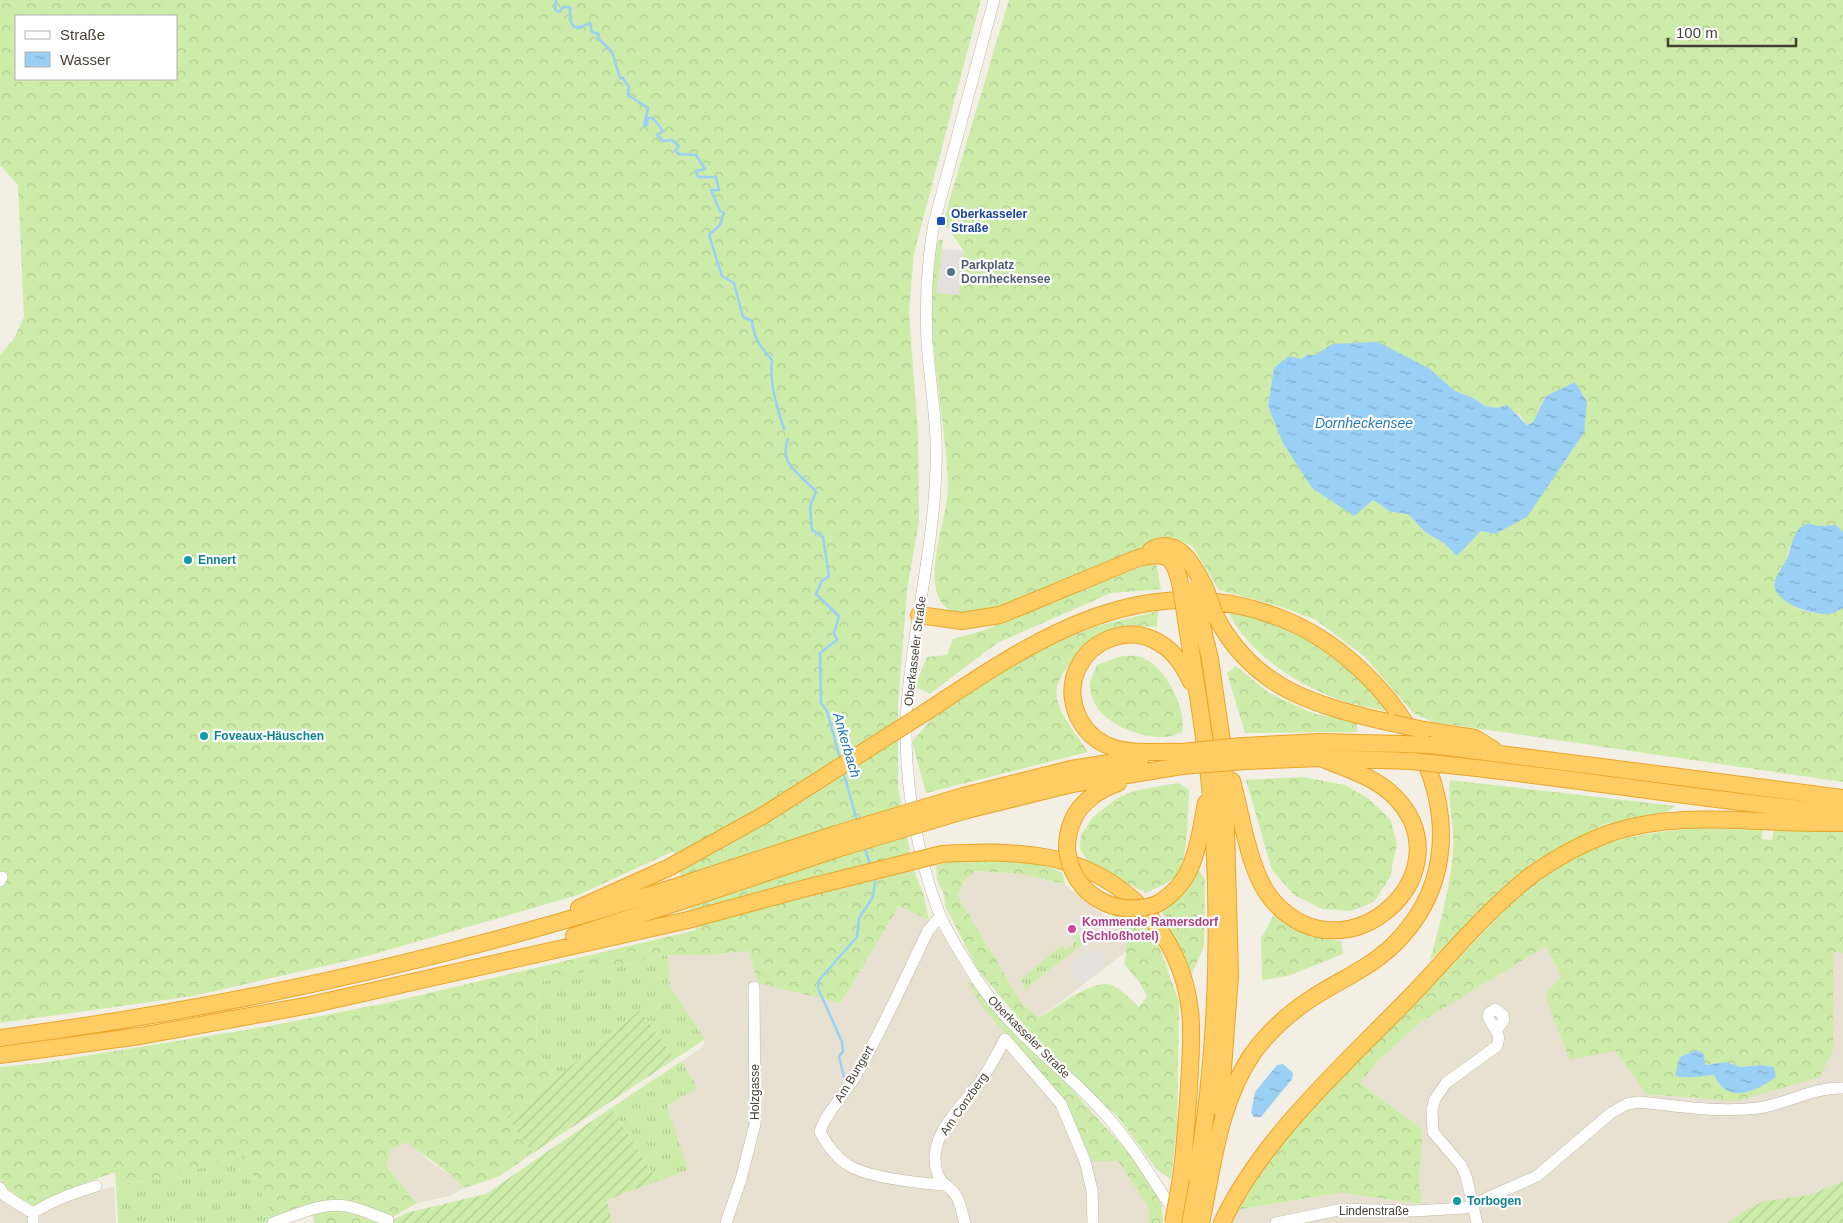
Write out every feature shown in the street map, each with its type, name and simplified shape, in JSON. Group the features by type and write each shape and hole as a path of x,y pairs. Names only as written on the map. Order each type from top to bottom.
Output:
{"highway":[{"path":"919,614 962,621 1000,615 1138,558 1160,546 1173,547 1180,551 1196,569 1193,589 1210,659 1224,755 1230,882 1230,976 1217,1148"},
{"path":"1138,558 1156,554 1168,558 1193,589 1199,613 1198,698 1214,833 1217,943 1214,1035 1196,1180 1187,1223"},
{"path":"513,935 670,867 764,815 1018,652 1085,619 1139,605 1187,600 1218,601 1255,609 1296,624 1318,636 1359,665 1402,716 1425,760 1437,799 1440,825 1435,876 1426,900 1408,930 1380,958 1298,1008 1262,1041 1238,1080 1226,1108 1217,1148 1196,1180 1173,1223"},
{"path":"1199,613 1228,637 1256,669 1279,686 1319,704 1392,723 1427,738"},
{"path":"1181,759 1117,749 1095,738 1083,725 1076,710 1073,694 1075,677 1082,661 1100,643 1116,636 1142,635 1158,640 1172,650 1182,664 1198,698"},
{"path":"0,1038 77,1028 246,999 383,970 680,893 840,848 965,803 1071,769 1244,754 1402,744 1427,738 1475,738 1498,752 1754,789 1843,798"},
{"path":"1224,755 1250,851 1262,883 1274,902 1288,914 1306,924 1334,931 1360,926 1375,920 1390,910 1401,898 1412,876 1416,839 1408,816 1395,797 1367,777 1321,750"},
{"path":"1321,750 1765,806 1843,814"},
{"path":"1181,759 1090,796 1074,817 1068,832 1070,864 1076,878 1085,890 1098,901 1114,907 1132,909 1157,904 1177,889 1191,870 1209,788"},
{"path":"965,803 1158,769"},
{"path":"1222,1223 1238,1192 1265,1152 1294,1118 1505,899 1532,875 1562,855 1610,834 1642,824 1676,819 1719,818 1843,823"},
{"path":"0,1055 140,1036 310,1005 688,920 802,888 942,854 1013,853 1046,857 1073,865 1110,881 1132,898 1150,916 1167,939 1177,960 1185,982 1190,1011 1196,1180 1201,1223"},
{"path":"481,966 680,893"}],"street":[{"name":"Oberkasseler Straße","path":"994,0 934,223 928,258 926,314 936,465 931,538 908,696 907,759 919,842 940,916 981,987 995,1006 1104,1113 1141,1160 1181,1223"},
{"name":"Am Bungert","path":"940,916 928,931 858,1072 842,1099 823,1122 820,1132 830,1150 848,1166 872,1174 944,1186"},
{"name":"Holzgasse","path":"726,1223 744,1172 755,1124 754,987"},
{"path":"1477,1223 1461,1165 1433,1132 1432,1110 1435,1099 1446,1083 1493,1050 1499,1040 1497,1029"},
{"name":"Am Conzberg","path":"965,1223 955,1193 944,1186 938,1175 934,1162 939,1139 956,1112 989,1068 1006,1039 1061,1104 1087,1168 1092,1190 1093,1223"},
{"name":"Lindenstraße","path":"1276,1223 1342,1209 1422,1210 1465,1208 1537,1176 1593,1126 1627,1104 1639,1102 1713,1111 1759,1108 1828,1088 1843,1088"},
{"path":"0,1188 4,1194 35,1216 62,1197 96,1186"},
{"path":"273,1223 306,1211 334,1206 346,1206 386,1222"}],"shaded area":[{"name":"Parkplatz Dornheckensee","path":"942,249 964,251 959,295 937,293"},
{"path":"975,871 1020,874 1064,884 1122,930 1127,951 1039,1018 1021,1002 958,896 964,881"},
{"path":"899,906 929,920 940,931 978,995 1118,1161 1148,1207 1149,1223 612,1223 607,1200 687,1170 667,1106 697,1088 682,1061 703,1047 705,1039 670,986 668,955 710,955 749,951 841,1003"},
{"path":"1546,946 1561,976 1646,1094 1833,1051 1833,952 1843,953 1843,1223 1216,1223 1214,1214 1341,1193 1421,1204 1419,1182 1423,1130 1360,1083 1378,1061 1421,1022"},
{"path":"1100,947 1104,954 1104,968 1084,982 1079,982 1071,974 1073,964 1083,954"},
{"path":"406,1141 436,1166 455,1177 464,1188 450,1196 417,1203 387,1167 390,1150"},
{"path":"0,1179 8,1192 25,1199 36,1209 114,1186 116,1223 0,1223"}],"green space":[{"path":"0,0 981,0 914,253 909,314 918,433 919,521 907,590 898,705 898,787 913,868 923,893 929,920 899,906 841,1003 758,983 749,951 710,955 668,955 538,982 536,1045 554,1079 507,1117 533,1153 498,1177 464,1188 444,1170 406,1142 390,1150 387,1167 417,1203 383,1223 314,1223 313,1215 279,1223 275,1220 243,1155 173,1176 116,1185 115,1172 88,1182 36,1209 12,1192 0,1179 0,1067 41,1063 264,1027 387,1003 696,930 674,851 578,895 360,958 193,996 0,1023 0,355 13,340 24,317 18,185 0,165"},
{"path":"1009,0 1843,0 1843,532 1835,525 1817,526 1809,523 1790,546 1786,561 1774,583 1787,601 1802,610 1823,613 1843,608 1843,782 1433,722 1413,713 1365,657 1316,620 1282,607 1219,590 1192,546 1173,537 998,608 968,614 950,610 940,600 935,587 937,552 948,485 932,329 931,298 933,268 938,240 943,240 937,292 964,251 943,222","holes":["1333,344 1430,369 1455,391 1473,398 1485,406 1520,415 1527,425 1533,422 1546,396 1495,534 1481,531 1457,556 1444,543 1426,533 1408,514 1391,512 1373,500 1312,488 1268,406 1274,368 1288,356 1301,360 1307,355 1315,355"]},
{"path":"1156,561 1161,589 1111,593 997,643 930,694 915,687 927,657 947,655 953,639 982,631"},
{"path":"1227,610 1280,624 1336,652 1380,701 1385,711 1340,700 1290,676 1274,665 1247,640"},
{"path":"1158,611 1157,627 1131,628 1107,635 1076,657 1060,678 1056,691 1059,705 1088,752 926,793 912,742 932,718 1008,667 1057,642 1097,626"},
{"path":"1121,656 1141,657 1150,662 1166,678 1178,700 1183,722 1182,732 1167,737 1143,735 1118,726 1099,709 1093,699 1090,687 1092,676 1097,665"},
{"path":"1236,666 1269,693 1312,713 1357,723 1357,732 1245,733 1227,673"},
{"path":"1302,777 1345,785 1369,799 1390,819 1397,843 1390,877 1374,902 1351,911 1322,909 1294,895 1272,870 1246,780"},
{"path":"1450,780 1676,806 1662,815 1605,824 1544,857 1430,960 1452,863 1453,831 1449,796"},
{"path":"1178,783 1189,790 1185,852 1181,869 1175,877 1146,893 1090,864 1080,849 1081,835 1094,816 1119,797 1138,790"},
{"path":"1696,828 1763,830 1762,839 1772,840 1774,828 1843,832 1843,953 1833,952 1833,1051 1820,1077 1737,1101 1646,1094 1615,1051 1570,1060 1545,996 1561,976 1546,946 1421,1022 1378,1061 1360,1083 1423,1130 1419,1181 1422,1204 1341,1193 1237,1210 1250,1184 1283,1139 1518,897 1535,882 1553,868 1586,850 1640,835","holes":["1726,1062 1740,1067 1761,1065 1719,1086 1714,1075 1698,1076 1704,1065"]},
{"path":"964,859 1029,861 1062,872 1065,884 1020,874 975,871 964,881 958,896 1021,1002 1039,1018 1072,996 1100,984 1116,987 1139,1007 1147,997 1140,983 1124,964 1125,940 1112,920 1112,915 1144,920 1155,934 1179,1002 1177,1129 1171,1179 1157,1170 1118,1117 1046,1051 978,970 945,906 944,894 937,880 936,865"},
{"path":"1198,869 1205,879 1204,947 1191,975 1161,911 1177,900"},
{"path":"1275,913 1306,933 1341,941 1343,954 1288,976 1262,980 1261,938"},
{"path":"1082,933 1084,936 1093,936 1060,962 1061,964 1057,964 1030,985 1028,990 1023,989 1024,983 1020,980 1062,945 1065,949 1072,946 1076,940 1073,937"},
{"path":"668,955 670,986 705,1039 675,1059 640,1010 554,1079 536,1045 538,982"},
{"path":"968,983 971,983 991,1007 1065,1082 1128,1152 1162,1203 1163,1223 1149,1223 1148,1207 1118,1161 1089,1162 1065,1102 982,1007"},
{"path":"640,1010 675,1059 533,1153 507,1117"},
{"path":"682,1061 697,1088 667,1106 688,1170 658,1181 611,1108"},
{"path":"611,1108 658,1181 607,1200 612,1223 387,1223 406,1213 486,1194"},
{"path":"243,1155 275,1220 265,1223 118,1223 116,1185 173,1176"},
{"path":"1843,1181 1843,1223 1727,1223 1764,1201 1810,1195"}],"water":[{"name":"Dornheckensee","path":"1378,342 1430,369 1455,391 1473,398 1485,406 1498,408 1507,405 1527,425 1533,422 1546,396 1575,382 1587,402 1584,433 1527,517 1495,534 1481,531 1457,556 1444,543 1426,533 1408,514 1391,512 1373,500 1354,516 1312,488 1283,443 1268,406 1274,368 1288,356 1301,359 1307,355 1315,355 1332,344"},
{"path":"1809,523 1817,526 1836,525 1843,532 1843,608 1829,614 1815,613 1798,608 1778,595 1774,585 1776,577 1786,561 1793,539 1803,525"},
{"path":"1696,1050 1704,1054 1705,1065 1726,1062 1740,1067 1761,1065 1774,1067 1776,1077 1751,1091 1735,1093 1720,1085 1714,1075 1675,1076 1680,1057"},
{"path":"1283,1064 1293,1073 1292,1079 1261,1117 1254,1117 1251,1113 1255,1092 1277,1065"}],"waterway":[{"name":"Ankerbach","path":"556,0 555,10 559,12 563,7 570,7 570,20 573,26 579,28 590,23 592,32 599,34 598,38 612,52 620,78 623,78 629,87 628,95 648,108 644,126 647,125 648,118 653,118 663,131 657,135 663,141 672,140 679,146 675,151 679,154 696,155 705,169 696,171 698,177 716,177 719,190 711,190 720,211 724,213 720,225 709,235 722,276 734,283 743,317 752,321 758,342 772,360 771,368 776,404 784,429"},
{"name":"Ankerbach","path":"788,439 786,456 789,463 816,492 810,507 812,530 823,537 829,576 822,581 816,594 839,616 834,633 837,640 820,653 821,703 827,711 840,759"},
{"name":"Ankerbach","path":"843,771 857,821"},
{"name":"Ankerbach","path":"864,846 871,867"},
{"name":"Ankerbach","path":"844,1077 839,1057 843,1051 842,1042 818,988 819,980 857,937 859,918 873,897 874,877"}],"place":[{"name":"Oberkasseler Straße","path":"941,221"},
{"name":"Parkplatz Dornheckensee","path":"951,272"},
{"name":"Ennert","path":"188,560"},
{"name":"Foveaux-Häuschen","path":"204,736"},
{"name":"Kommende Ramersdorf (Schloßhotel)","path":"1072,929"},
{"name":"Torbogen","path":"1457,1201"}]}
